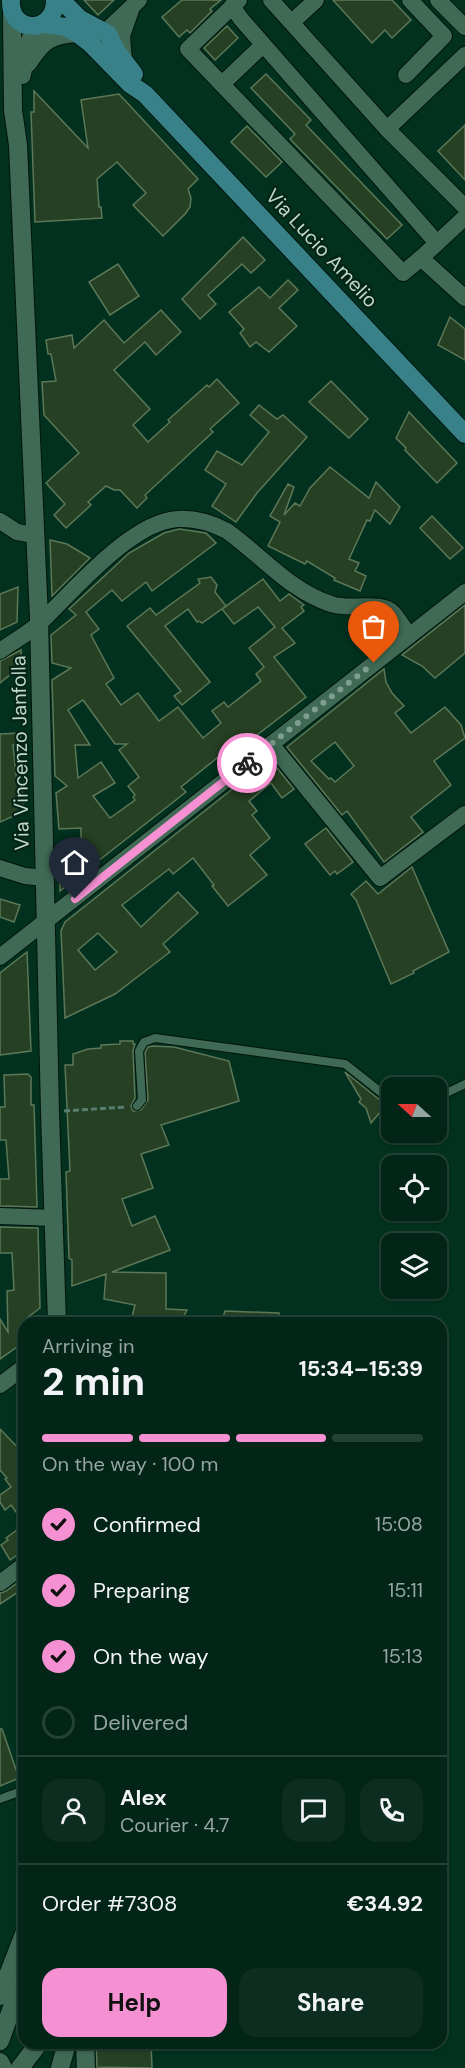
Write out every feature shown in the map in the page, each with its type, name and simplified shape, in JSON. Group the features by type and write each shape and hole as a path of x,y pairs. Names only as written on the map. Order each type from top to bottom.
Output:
{"main road":[{"path":"39,25 53,14 55,0"},
{"path":"60,0 80,19 105,32 142,84 145,94"},
{"path":"12,7 22,24 66,27 77,33 90,43 130,84 145,94"},
{"name":"Via Vincenzo Janfolla","path":"12,7 13,110 18,146 39,624 57,1317"},
{"name":"Via Vincenzo Janfolla","path":"18,146 25,53 39,25"},
{"path":"22,75 28,62 46,40 57,35 77,33"},
{"name":"Via Lucio Amelio","path":"145,94 464,430"},
{"path":"0,1996 18,1950"},
{"path":"0,2039 18,1990"},
{"path":"0,2039 8,2027 18,2023"},
{"path":"20,2068 34,2049"},
{"path":"85,2049 86,2068"},
{"path":"0,2062 3,2068"}],"street":[{"path":"271,0 387,129 465,207"},
{"path":"292,22 316,0"},
{"path":"406,75 444,36 410,0"},
{"path":"438,0 465,27"},
{"path":"77,33 94,35 105,32 136,2"},
{"path":"124,61 124,28 136,2"},
{"path":"438,243 264,45 236,3 188,49 403,273 438,243 465,217"},
{"path":"222,84 264,45"},
{"path":"387,129 465,55"},
{"path":"421,258 465,298"},
{"path":"0,651 39,624 73,589 138,534 177,519 213,524 227,531 307,595 348,608 381,606 392,611 409,636"},
{"path":"0,521 17,532 34,535"},
{"path":"0,957 465,592"},
{"path":"271,744 380,879 465,814"},
{"path":"0,868 25,876 45,878"},
{"path":"0,1216 54,1218"},
{"path":"0,1384 18,1371"},
{"path":"0,1583 18,1570"}],"lane":[{"path":"137,1106 142,1100 139,1051 144,1041 155,1038 322,1059 345,1064 381,1092"},
{"path":"447,1093 465,1084"},
{"path":"0,1799 18,1792"}],"path":[{"path":"50,1112 137,1106"}],"building":[{"path":"84,0 114,0 98,15"},
{"path":"182,0 221,0 210,9 212,11 190,33 187,30 179,37 162,17"},
{"path":"333,0 392,0 411,20 392,38 385,30 372,43"},
{"path":"227,26 238,38 215,60 204,48"},
{"path":"266,74 311,120 306,125 402,225 387,239 290,139 295,134 251,88"},
{"path":"34,91 88,148 81,100 119,94 198,179 188,189 191,198 190,207 185,214 163,236 133,205 146,193 117,162 97,179 102,218 35,222 31,112 34,112"},
{"path":"465,125 465,180 438,151"},
{"path":"247,126 282,162 266,177 231,142"},
{"path":"243,237 265,260 251,273 242,264 208,295 216,304 200,319 182,299"},
{"path":"118,264 139,296 110,315 89,282"},
{"path":"288,280 298,290 279,308 297,326 269,352 256,342 250,347 240,333 244,329 229,312 259,287 270,298"},
{"path":"161,310 181,332 156,355 145,342 114,370 150,409 133,425 148,442 170,422 168,420 207,385 209,387 217,379 239,403 210,429 213,432 145,495 147,498 137,508 120,490 106,486 88,502 91,505 66,528 54,515 65,504 46,483 79,453 44,415 42,382 56,381 46,340 72,335 74,348 104,320 124,343"},
{"path":"450,317 465,329 465,360 438,345"},
{"path":"331,381 368,419 349,438 309,402"},
{"path":"259,405 277,419 283,415 307,437 257,493 236,522 212,506 226,484 205,470 217,451 242,465 269,432 250,415"},
{"path":"409,412 457,463 437,483 396,438"},
{"path":"330,467 369,498 376,482 400,507 390,524 375,510 370,521 367,520 349,559 359,563 355,571 366,576 360,591 334,580 335,578 307,561 305,564 268,546 280,522 270,516 288,484 294,487 284,515 295,503 300,506 310,488"},
{"path":"432,516 463,548 450,559 420,528"},
{"path":"179,529 206,533 216,543 152,591 146,582 122,601 112,590 86,612 99,629 91,635 114,678 106,684 121,705 138,693 159,721 178,707 203,738 221,723 212,711 224,702 228,707 261,681 256,674 264,667 249,648 275,627 258,607 234,624 222,609 263,579 280,601 289,594 304,605 301,607 304,611 282,628 295,643 274,657 306,697 221,763 217,758 181,787 186,792 60,891 59,852 81,850 81,828 59,829 56,793 67,786 55,776 52,680 71,668 52,663 51,635 76,615 69,609 129,553 164,533","holes":["83,700 115,744 127,744 119,750 139,777 128,786 135,795 133,797 135,800 110,818 93,796 115,783 101,762 78,778 75,745 90,745 68,710"]},
{"path":"50,540 67,544 90,558 52,596"},
{"path":"211,577 217,585 215,592 226,606 202,623 197,622 188,609 165,626 210,682 182,705 174,696 181,691 127,626 150,608 156,615 200,583 198,579"},
{"path":"18,587 17,622 0,630 0,594"},
{"path":"465,605 465,653 435,678 422,666 402,655"},
{"path":"21,650 22,665 0,683 0,661"},
{"path":"384,669 386,682 404,706 395,713 411,733 445,707 461,725 465,738 434,761 451,785 411,817 423,832 384,862 347,811 342,815 287,747","holes":["335,742 354,766 335,782 311,761"]},
{"path":"20,733 21,745 13,745 17,783 22,783 23,812 0,822 0,734"},
{"path":"270,759 294,789 282,798 271,783 249,801 257,811 252,815 270,838 250,855 267,875 228,906 193,858 173,874 169,869 122,905 141,927 178,892 198,913 163,944 170,952 115,994 65,1018 61,931 65,922","holes":["98,933 117,952 95,970 78,950"]},
{"path":"326,828 353,862 337,874 335,871 330,875 305,844"},
{"path":"412,867 449,952 391,984 356,900 351,894 366,881 378,894"},
{"path":"0,899 20,905 14,922 0,917"},
{"path":"27,952 31,1051 0,1055 0,973"},
{"path":"120,1041 133,1041 135,1044 133,1051 135,1098 131,1106 133,1111 141,1110 148,1100 145,1052 148,1047 153,1046 174,1047 229,1061 239,1101 161,1125 169,1145 141,1154 153,1188 122,1199 132,1226 155,1216 170,1250 112,1272 166,1273 166,1309 187,1310 183,1317 132,1317 135,1305 104,1299 106,1274 72,1286 66,1172 70,1171 65,1065 73,1065 73,1054 101,1048 101,1045 120,1044"},
{"path":"345,1072 381,1101 381,1111 371,1123 366,1108 359,1102 361,1099"},
{"path":"28,1074 31,1077 31,1105 34,1105 37,1207 0,1206 0,1179 9,1179 6,1140 0,1140 0,1107 5,1107 4,1075"},
{"path":"0,1227 38,1228 40,1308 28,1317 18,1317 18,1348 0,1359 0,1319 8,1332 7,1291 14,1290 12,1253 0,1253"},
{"path":"225,1311 279,1313 279,1317 223,1317"},
{"path":"0,1429 18,1448 18,1515 11,1505 5,1510 0,1502 0,1495 11,1487 0,1470"},
{"path":"18,1529 18,1554 10,1560 1,1545 8,1540 6,1538"},
{"path":"18,1582 18,1592 0,1604 0,1593"},
{"path":"0,1729 2,1729 18,1778 0,1786"},
{"path":"96,2049 151,2049 152,2068 97,2067"}],"way so far":[{"path":"247,763 374,663"}],"route":[{"path":"75,899 247,763"}]}
